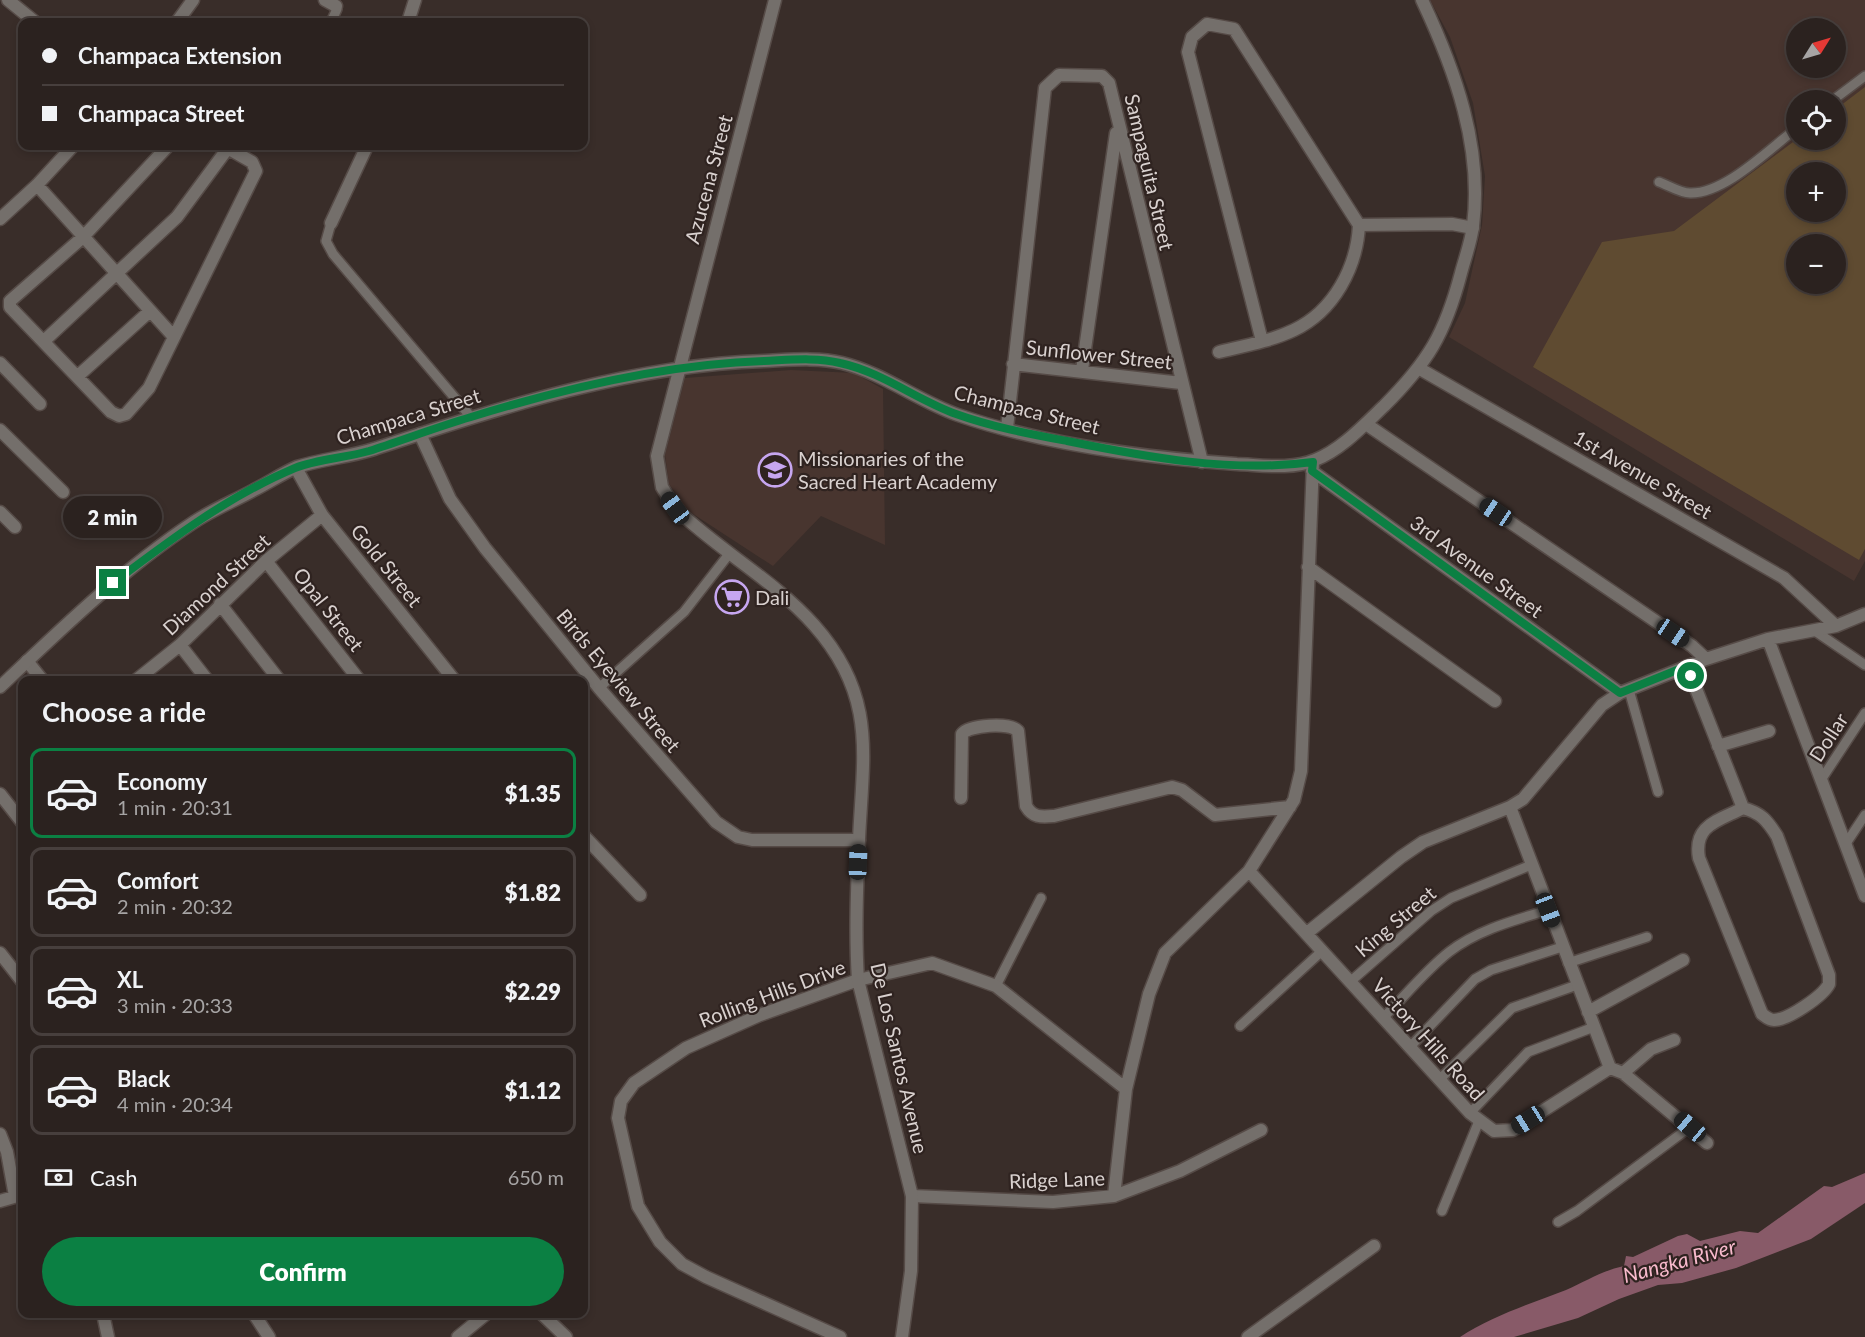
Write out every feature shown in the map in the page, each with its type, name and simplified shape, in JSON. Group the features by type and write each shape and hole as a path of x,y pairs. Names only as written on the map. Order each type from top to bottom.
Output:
{"street":[{"path":"8,0 30,18"},
{"path":"180,18 193,0"},
{"path":"409,18 415,0"},
{"name":"Azucena Street","path":"679,369 775,0"},
{"name":"Champaca Street","path":"0,687 113,583 196,521 296,468 366,452 471,417 592,386 679,369 744,361 840,362 865,370 955,414 1007,428 1116,451 1202,462 1312,466 1366,423 1420,369 1444,326 1473,228 1475,181 1465,110 1445,48 1422,0"},
{"path":"1219,352 1262,341 1295,330 1320,312 1338,291 1358,245 1359,225 1234,28 1207,24 1192,37 1188,52 1262,341"},
{"name":"Sampaguita Street","path":"1007,428 1045,88 1059,75 1102,76 1109,83 1117,126 1202,462"},
{"path":"1082,370 1117,126"},
{"path":"0,219 37,185 69,150"},
{"path":"164,150 83,237 10,301 10,306 79,375 111,412 119,416 126,414 149,388 256,171 252,162 231,150"},
{"path":"44,341 177,217 224,150"},
{"path":"331,223 365,150"},
{"path":"37,185 174,337"},
{"path":"1359,225 1452,224 1473,228"},
{"path":"79,375 150,311"},
{"path":"0,363 40,404"},
{"name":"Sunflower Street","path":"1013,364 1181,383"},
{"name":"De Los Santos Avenue","path":"679,369 657,456 662,487 675,508 806,617 826,639 845,670 864,726 865,745 859,840 858,980 912,1196 911,1271 902,1337"},
{"name":"1st Avenue Street","path":"1420,369 1784,578 1836,626"},
{"path":"1366,423 1683,640 1706,659"},
{"path":"0,430 63,492"},
{"name":"Birds Eyeview Street","path":"420,434 443,484 466,523 599,688 708,813 727,831 752,840 859,840"},
{"path":"1114,1197 1126,1089 1149,994 1165,953 1249,871 1290,807 1301,771 1312,466"},
{"name":"3rd Avenue Street","path":"1312,466 1624,691"},
{"name":"Gold Street","path":"296,468 322,515 451,676"},
{"path":"0,512 15,527"},
{"name":"Diamond Street","path":"141,676 180,645 219,604 322,515"},
{"name":"Opal Street","path":"267,561 356,676"},
{"path":"1308,567 1495,701"},
{"path":"219,604 276,676"},
{"path":"1307,933 1423,842 1510,807 1523,799 1602,705 1624,691 1706,659 1768,639 1836,626 1865,614"},
{"path":"1768,639 1865,896"},
{"path":"180,645 204,676"},
{"path":"27,661 39,676"},
{"path":"1687,666 1743,808"},
{"path":"961,798 962,734 969,728 1009,725 1018,730 1026,806 1031,814 1038,817 1054,816 1172,787 1182,790 1215,815 1290,807"},
{"path":"1718,746 1769,730"},
{"path":"0,794 18,817"},
{"path":"1510,807 1610,1068 1623,1073 1707,1143"},
{"path":"1743,808 1757,812 1765,818 1777,836 1829,975 1829,984 1819,997 1775,1020 1762,1014 1696,846 1697,839 1707,827 1743,808"},
{"path":"588,845 640,895"},
{"name":"Victory Hills Road","path":"1249,871 1439,1080 1474,1117 1494,1131 1513,1130 1610,1068"},
{"path":"0,953 18,976"},
{"path":"1588,1012 1683,960"},
{"name":"Rolling Hills Drive","path":"840,1337 706,1277 675,1256 660,1242 638,1206 618,1118 621,1101 634,1083 686,1048 759,1015 858,980 932,963 996,986 1126,1089"},
{"path":"1623,1073 1652,1049 1674,1040"},
{"name":"Ridge Lane","path":"912,1196 1053,1202 1114,1197 1180,1171 1261,1130"},
{"path":"0,1134 18,1191"},
{"path":"0,1201 18,1195"},
{"path":"1248,1337 1374,1246"},
{"path":"104,1318 108,1337"},
{"path":"257,1318 269,1337"},
{"path":"458,1337 481,1318"},
{"path":"546,1318 566,1337"}],"lane":[{"path":"330,3 338,9 333,18"},
{"path":"1846,90 1865,76"},
{"path":"1659,182 1687,193 1707,192 1726,182 1786,136"},
{"path":"331,223 326,242 333,254 471,417"},
{"path":"599,688 684,612 729,554"},
{"path":"1815,631 1865,665"},
{"path":"1624,691 1658,792"},
{"name":"Dollar","path":"1821,780 1865,713"},
{"path":"1845,845 1865,815"},
{"name":"King Street","path":"1351,981 1431,911 1451,898 1532,865"},
{"path":"996,986 1041,898"},
{"path":"1383,1018 1449,952 1464,942 1500,926 1548,910"},
{"path":"1568,963 1647,938"},
{"path":"1409,1048 1475,979 1491,970 1562,947"},
{"path":"1240,1026 1322,951"},
{"path":"1439,1080 1512,1008 1577,985"},
{"path":"1442,1212 1474,1117 1528,1052 1594,1027"},
{"path":"1558,1222 1577,1211 1690,1127"}],"shaded area":[{"path":"1430,0 1865,0 1865,561 1854,581 1449,337 1465,303 1482,225 1485,176 1473,103 1450,37"},
{"path":"1865,87 1865,549 1859,560 1533,367 1602,242 1674,231 1786,147 1786,150 1846,150 1846,101"},
{"name":"Missionaries of the Sacred Heart Academy","path":"791,370 854,373 883,389 885,545 821,516 773,566 687,510 669,484 665,455 685,378"}],"water":[{"name":"Nangka River","path":"1865,1173 1865,1203 1811,1239 1736,1268 1682,1283 1658,1285 1619,1299 1578,1318 1514,1337 1460,1337 1525,1305 1624,1266 1626,1256 1633,1257 1678,1236 1687,1234 1700,1241 1740,1231 1758,1233 1824,1186 1832,1187"}],"place":[{"name":"Missionaries of the Sacred Heart Academy","path":"775,470"},
{"name":"Dali","path":"732,597"}],"route":[{"path":"113,583 196,521 296,468 366,452 522,402 592,386 679,369 744,361 813,360 840,362 865,370 955,414 1007,428 1116,451 1202,462 1278,466 1313,462 1312,471 1620,693 1687,666 1691,676"}]}
